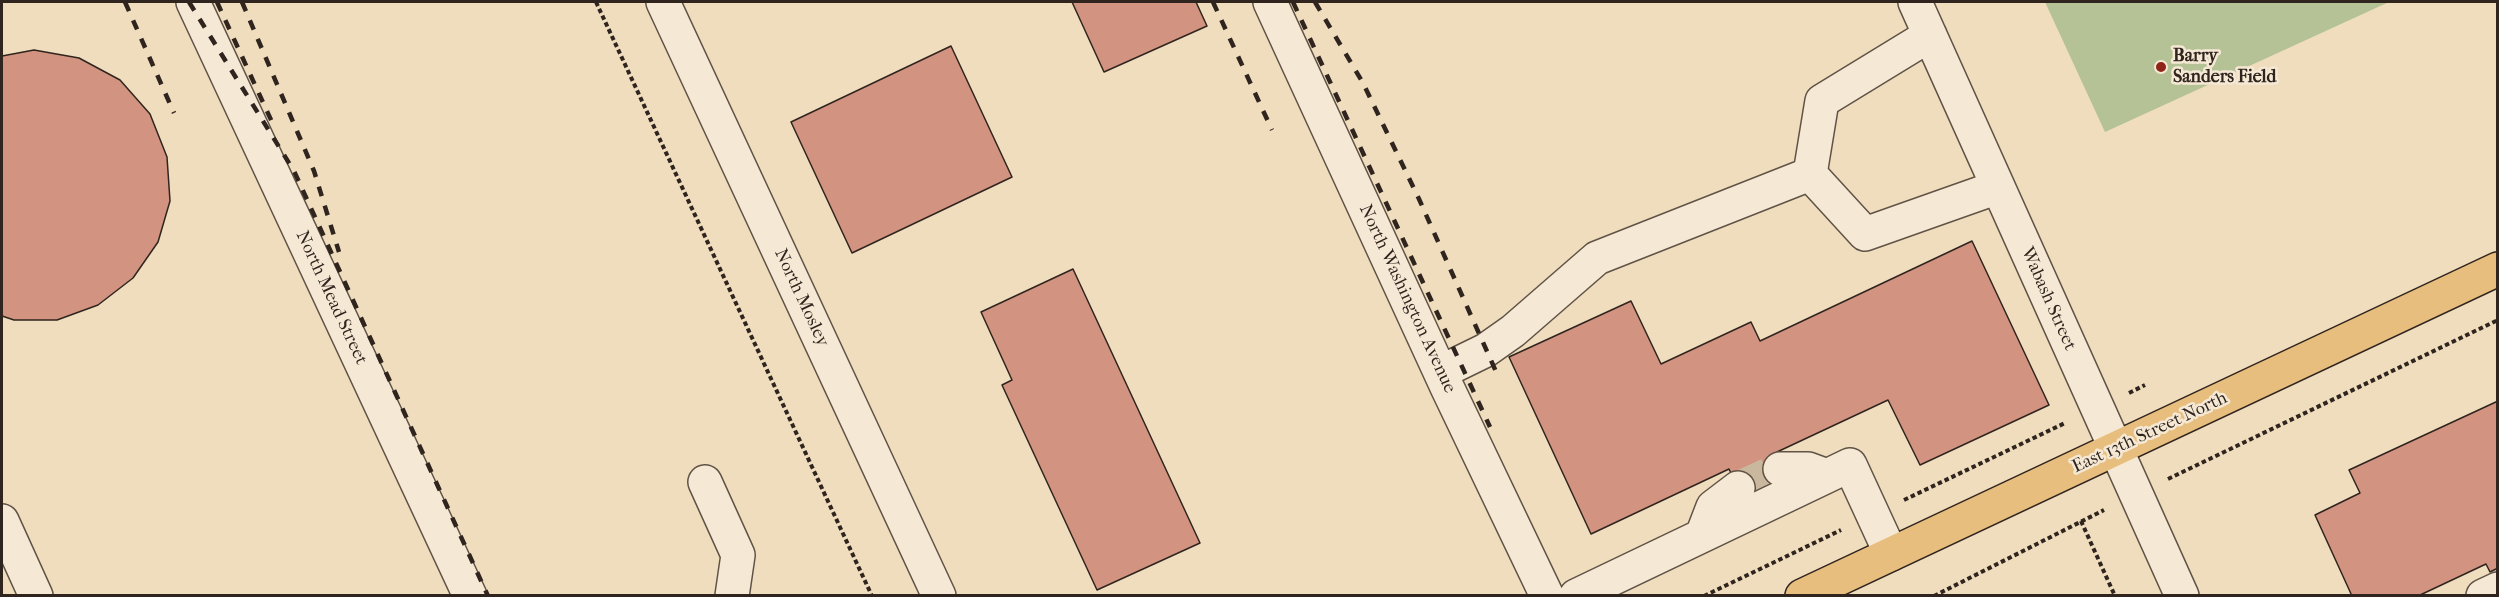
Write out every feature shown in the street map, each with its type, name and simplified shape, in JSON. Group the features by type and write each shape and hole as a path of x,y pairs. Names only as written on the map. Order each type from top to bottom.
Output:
{"main road":[{"name":"East 13th Street North","path":"1802,596 2498,269"}],"street":[{"name":"North Mead Street","path":"193,2 470,596"},
{"name":"North Mosley","path":"663,2 939,596"},
{"name":"North Washington Avenue","path":"1270,2 1547,596"},
{"name":"Wabash Street","path":"1915,2 2182,596"},
{"path":"1810,174 1822,101 1930,35"},
{"path":"1441,372 1486,350 1513,331 1597,258 1810,174"},
{"path":"1810,174 1865,234 1998,187"},
{"path":"1576,596 1703,533 1850,465 1891,554"},
{"path":"1780,469 1808,469 1827,476"},
{"path":"705,482 738,555 732,596"},
{"path":"1703,533 1713,507 1737,488"},
{"path":"2,521 36,596"},
{"path":"2483,596 2498,589"}],"path":[{"path":"596,2 872,596"},
{"path":"1934,596 2136,494 2498,321"},
{"path":"1704,596 2145,385"},
{"path":"2081,521 2115,596"}],"green space":[{"name":"Barry Sanders Field","path":"2045,2 2389,2 2105,132"}],"building":[{"path":"1072,2 1196,2 1207,26 1104,72"},
{"path":"951,46 1012,177 852,253 791,122"},
{"path":"34,50 79,58 120,80 150,114 167,157 170,201 158,242 133,278 98,305 57,320 14,320 2,316 2,56"},
{"path":"1972,241 2049,405 1920,465 1888,400 1777,452 1790,479 1744,500 1729,469 1591,534 1509,357 1631,301 1661,364 1751,322 1760,341"},
{"path":"1073,269 1200,543 1097,590 1002,385 1012,380 981,312"},
{"path":"2498,401 2498,568 2490,572 2486,564 2418,596 2352,596 2315,515 2360,493 2349,470"}],"tunnel":[{"path":"1738,488 1780,469"}],"railway":[{"path":"125,2 174,113"},
{"path":"189,2 294,171 488,596"},
{"path":"217,2 272,122"},
{"path":"242,2 314,171 339,252"},
{"path":"1213,2 1272,130"},
{"path":"1293,2 1490,427"},
{"path":"1315,2 1363,83 1419,199 1498,376"}],"place":[{"name":"Barry Sanders Field","path":"2161,67"}]}
